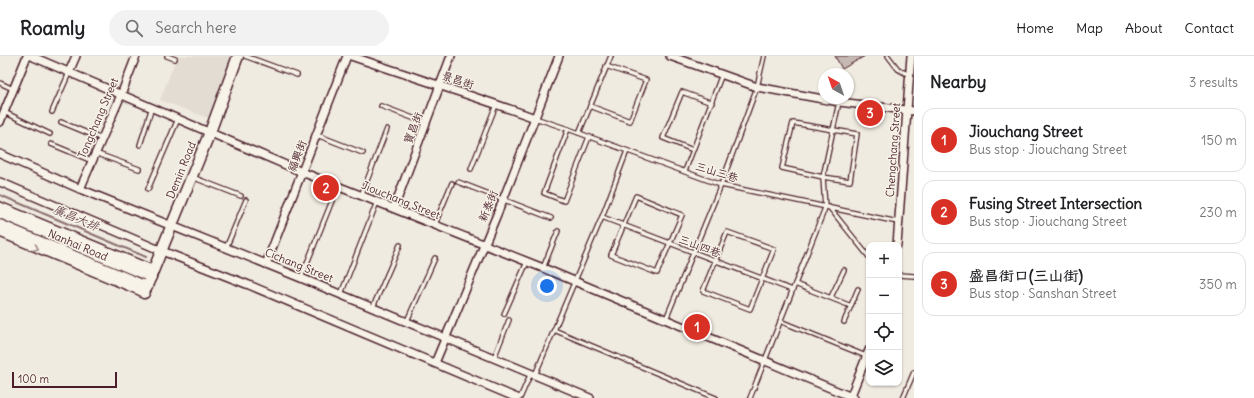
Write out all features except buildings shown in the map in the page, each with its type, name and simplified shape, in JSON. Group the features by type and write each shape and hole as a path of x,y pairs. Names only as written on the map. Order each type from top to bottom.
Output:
{"street":[{"path":"0,122 27,56"},
{"name":"Jiouchang Street","path":"31,56 302,172 543,268 852,398"},
{"path":"69,72 76,56"},
{"name":"Tongchang Street","path":"80,189 121,95 136,56"},
{"name":"Demin Road","path":"146,290 210,132 238,56"},
{"name":"福興街","path":"266,264 347,56"},
{"name":"景昌街","path":"351,56 535,118"},
{"name":"寶昌街","path":"394,208 451,56"},
{"name":"新泰街","path":"435,363 503,200 559,56"},
{"path":"670,56 757,87 818,98"},
{"name":"Chengchang Street","path":"897,242 911,111 911,56"},
{"path":"854,104 911,111"},
{"name":"Cichang Street","path":"0,154 80,189 373,307 590,398"},
{"path":"0,182 162,251 249,285 519,398"},
{"name":"Nanhai Road","path":"0,209 152,274"},
{"name":"Nanhai Road","path":"0,225 146,290"},
{"name":"Nanhai Road","path":"0,233 146,290"},
{"path":"852,398 866,359"}],"lane":[{"path":"167,56 175,59"},
{"path":"245,56 297,75"},
{"path":"578,133 611,56"},
{"path":"665,320 721,185 757,87 764,56"},
{"path":"888,56 898,69 910,76"},
{"path":"590,106 630,121 646,80 606,66"},
{"path":"52,112 69,72"},
{"path":"684,172 722,74"},
{"path":"0,83 14,89"},
{"path":"693,150 663,138 682,92 712,103"},
{"path":"471,169 496,104"},
{"path":"750,398 792,290 827,207 823,177 838,104"},
{"path":"381,106 427,123"},
{"path":"140,145 152,108"},
{"path":"4,112 50,134"},
{"name":"三山三巷","path":"535,118 721,185 899,222"},
{"path":"148,189 178,119"},
{"path":"61,122 102,139"},
{"path":"793,123 832,130 857,134 850,181 782,168 793,123"},
{"path":"361,196 387,129"},
{"path":"568,129 544,193 564,201 589,137"},
{"path":"317,135 363,153"},
{"path":"51,144 92,161"},
{"path":"519,398 533,374 575,282 627,151"},
{"path":"95,153 139,169"},
{"path":"192,177 241,196"},
{"path":"458,182 551,218"},
{"path":"434,225 452,183"},
{"path":"301,278 338,186"},
{"path":"636,196 682,215 669,244 657,273 611,255 636,196"},
{"path":"226,248 246,200"},
{"path":"341,294 377,202"},
{"path":"827,207 866,253"},
{"name":"三山四巷","path":"602,217 792,290"},
{"path":"543,268 558,231"},
{"path":"728,232 774,250 762,279 750,309 703,291 728,232"},
{"path":"373,307 400,245"},
{"path":"406,321 435,258"},
{"path":"504,314 528,262"},
{"path":"832,297 844,270"},
{"path":"902,275 914,276"},
{"path":"795,284 832,297 851,306"},
{"path":"844,322 858,289"},
{"path":"494,358 509,320"},
{"path":"780,321 866,352"},
{"path":"554,330 716,398"},
{"path":"903,398 914,372"}],"shaded area":[{"path":"177,56 232,56 208,118 160,100"}],"waterway":[{"name":"廣昌大排","path":"0,195 146,257"}],"place":[{"name":"盛昌街口(三山街)","path":"870,113"},
{"name":"Fusing Street Intersection","path":"326,188"},
{"name":"Jiouchang Street","path":"697,327"}]}
